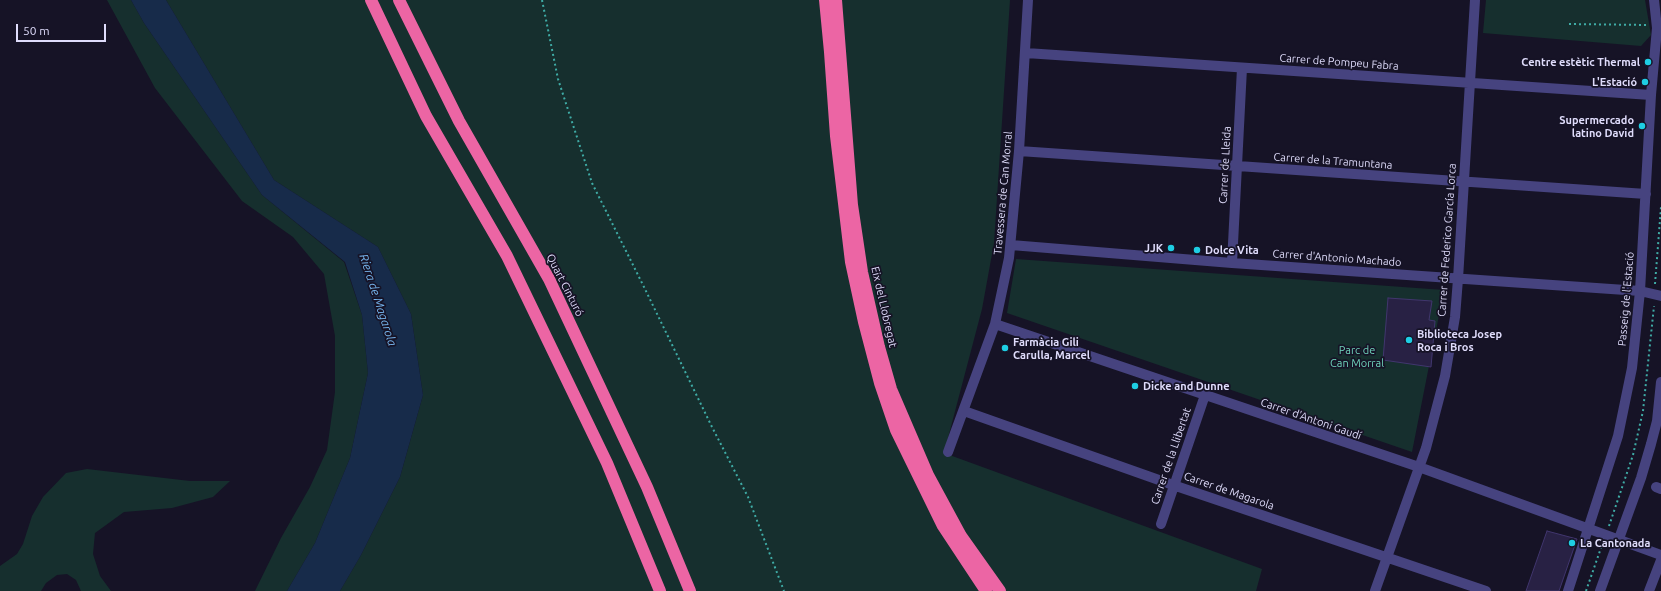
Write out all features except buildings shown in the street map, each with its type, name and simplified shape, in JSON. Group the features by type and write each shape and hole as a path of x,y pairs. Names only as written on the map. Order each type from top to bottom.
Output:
{"highway":[{"path":"371,0 426,116 510,263 607,463 660,591"},
{"name":"Quart Cinturó","path":"399,0 459,121 548,279 647,486 690,591"},
{"name":"Eix del Llobregat","path":"824,0 830,52 837,143 851,262 864,322 880,383 896,430 943,526 986,591"},
{"name":"Eix del Llobregat","path":"836,0 852,205 862,272 879,347 891,389 928,475 961,536 1000,591"}],"street":[{"name":"Travessera de Can Morral","path":"948,452 995,324 1011,245 1026,53 1028,0"},
{"name":"Carrer de Federico García Lorca","path":"1375,591 1426,448 1445,376 1455,317 1475,0"},
{"name":"Passeig de l'Estació","path":"1568,591 1618,436 1632,368 1640,291 1651,95 1657,26 1654,0"},
{"name":"Carrer de Pompeu Fabra","path":"1026,53 1469,84 1651,95"},
{"name":"Carrer de Lleida","path":"1232,263 1242,68"},
{"name":"Carrer de la Tramuntana","path":"1019,151 1646,194"},
{"name":"Carrer d'Antonio Machado","path":"1011,245 1232,263 1640,291 1661,296"},
{"name":"Carrer d'Antoni Gaudí","path":"995,324 1418,467 1661,555"},
{"path":"1600,591 1641,478 1659,422 1661,382"},
{"name":"Carrer de la Llibertat","path":"1161,524 1173,484 1205,395"},
{"name":"Carrer de Magarola","path":"964,411 1486,591"},
{"path":"1648,591 1661,560"}],"path":[{"path":"542,0 558,79 592,183 748,497 784,591"},
{"path":"1569,24 1657,26"}],"green space":[{"path":"107,0 131,0 144,23 262,195 344,262 362,315 368,373 350,458 315,543 287,591 255,591 281,538 310,487 327,450 335,392 335,336 324,274 293,237 242,201 155,88"},
{"path":"166,0 1010,0 994,243 982,309 944,453 1262,569 1256,591 340,591 361,555 400,477 423,395 411,314 378,247 274,180"},
{"path":"1486,0 1645,0 1651,35 1641,46 1483,33"},
{"name":"Parc de Can Morral","path":"1016,259 1444,290 1412,452 1007,313"},
{"path":"87,469 190,481 230,481 213,497 172,508 124,512 95,533 93,554 100,576 111,591 81,591 76,580 67,574 57,575 46,583 41,591 0,591 0,566 17,554 23,544 32,516 43,497 66,473"}],"water":[{"name":"Riera de Magarola","path":"131,0 166,0 274,180 378,247 411,314 423,395 400,477 361,555 340,591 287,591 315,543 350,458 368,373 362,315 345,262 262,195 144,23"}],"place":[{"name":"Centre estètic Thermal","path":"1648,62"},
{"name":"L'Estació","path":"1645,82"},
{"name":"Supermercado latino David","path":"1642,126"},
{"name":"JJK","path":"1171,248"},
{"name":"Dolce Vita","path":"1197,250"},
{"name":"Biblioteca Josep Roca i Bros","path":"1409,340"},
{"name":"Farmàcia Gili Carulla, Marcel","path":"1005,348"},
{"name":"Dicke and Dunne","path":"1135,386"},
{"name":"La Cantonada","path":"1572,543"}]}
